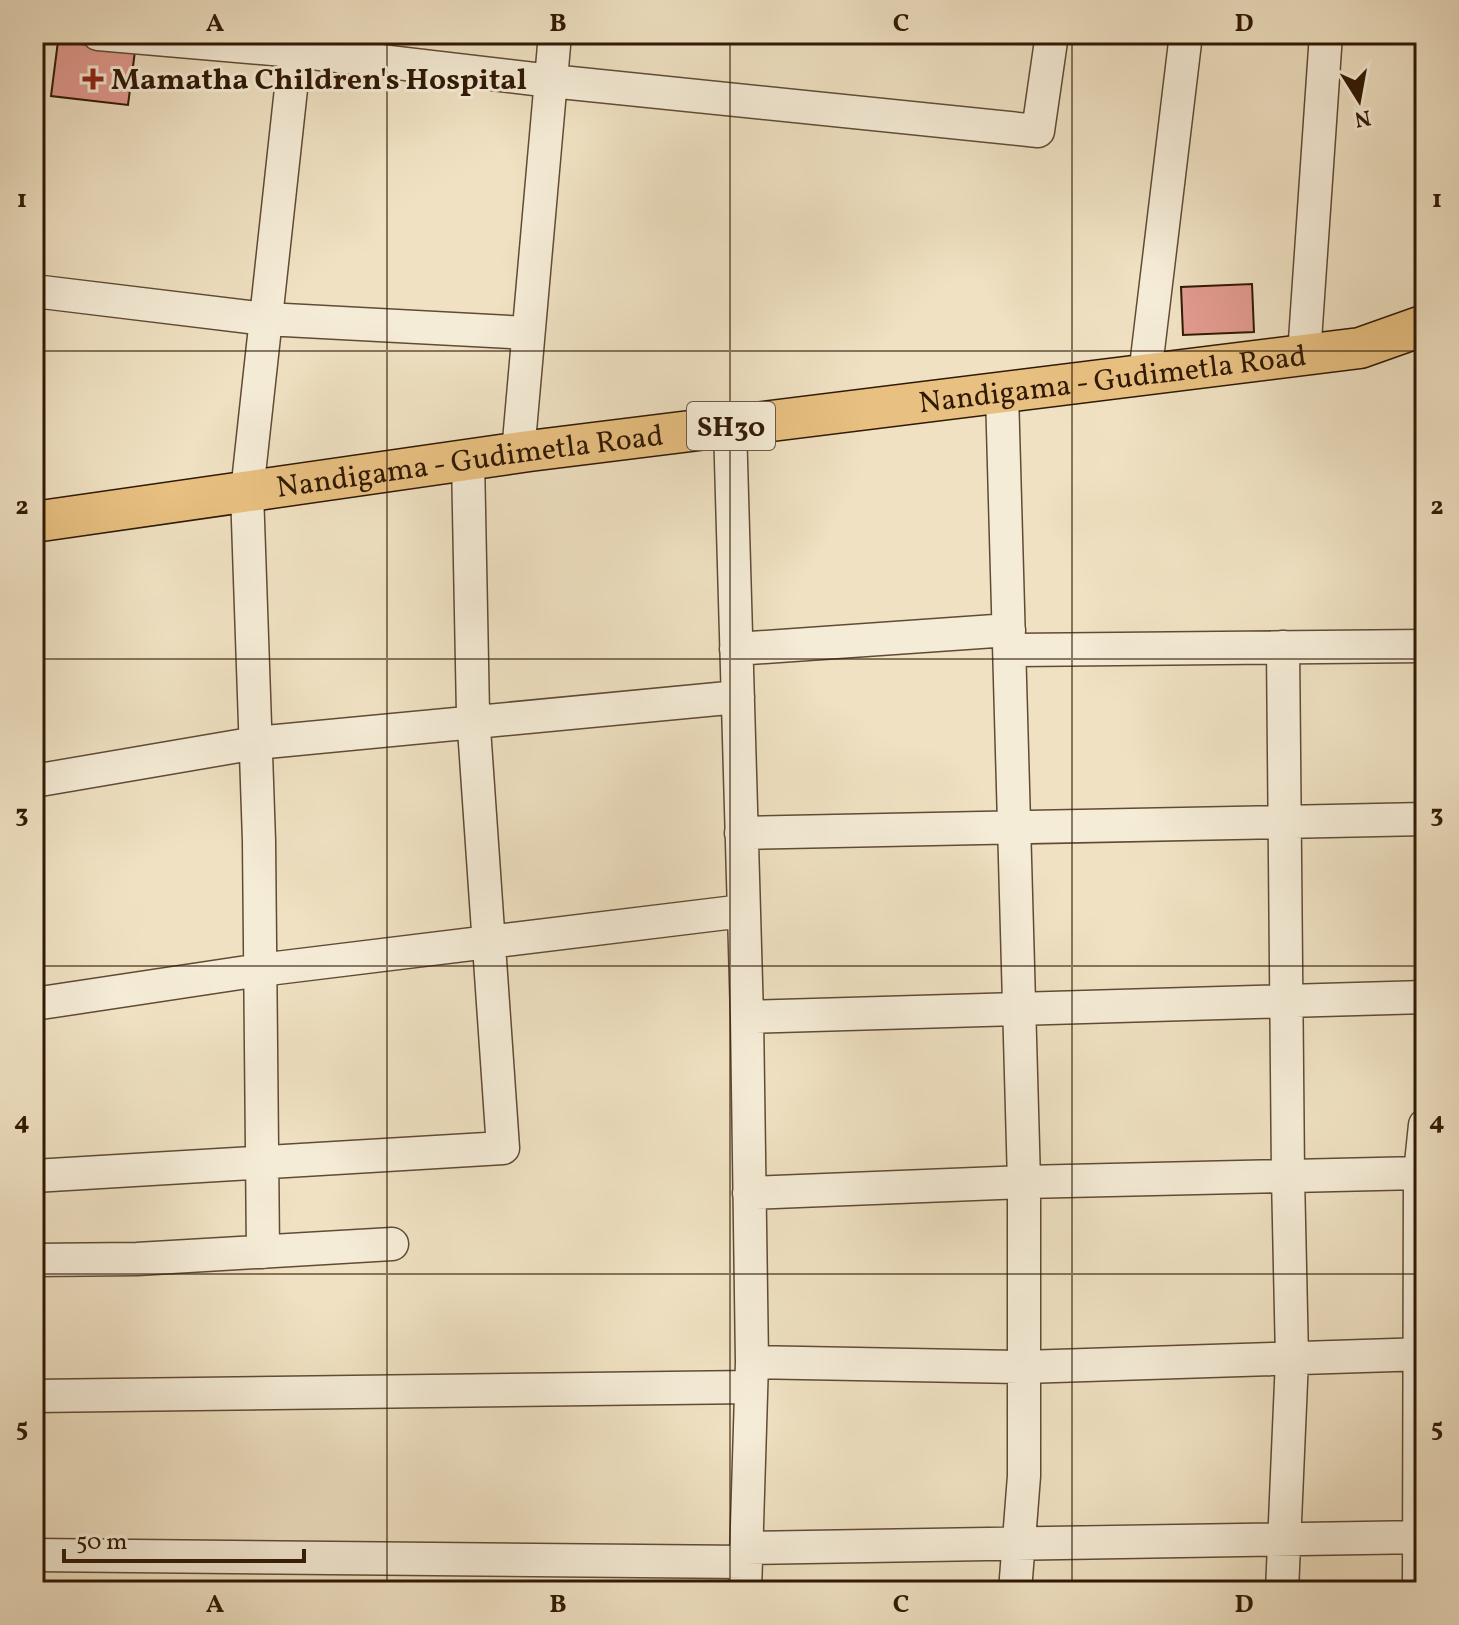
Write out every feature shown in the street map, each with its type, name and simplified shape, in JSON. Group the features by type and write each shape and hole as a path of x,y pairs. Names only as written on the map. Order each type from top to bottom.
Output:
{"main road":[{"name":"Nandigama - Gudimetla Road","path":"34,522 518,453 1360,348 1425,325"}],"street":[{"path":"98,34 296,43 551,81 1038,131 1052,34"},
{"path":"518,453 555,34"},
{"path":"1145,375 1186,34"},
{"path":"1304,355 1326,34"},
{"path":"263,1252 259,841 247,492 296,43"},
{"path":"34,291 266,319 528,333"},
{"path":"1002,393 1024,1182 1024,1476 1015,1591"},
{"path":"730,426 747,1017 752,1375 746,1567"},
{"path":"34,1176 503,1148 473,722 468,460"},
{"path":"736,649 1010,640 1283,647 1425,646"},
{"path":"1282,1591 1292,1359 1283,647"},
{"path":"34,781 256,743 738,697"},
{"path":"741,833 1425,819"},
{"path":"34,1004 260,970 743,911"},
{"path":"747,1017 1425,997"},
{"path":"749,1193 1288,1176 1423,1146 1422,1538 1419,1591"},
{"path":"34,1260 137,1259 392,1244"},
{"path":"34,1396 1422,1355"},
{"path":"34,1555 746,1567 1019,1544 1422,1538"}],"building":[{"path":"58,41 135,51 128,105 51,96"},
{"path":"1252,284 1254,332 1183,335 1181,287"}],"place":[{"name":"Mamatha Children's Hospital","path":"93,79"}]}
